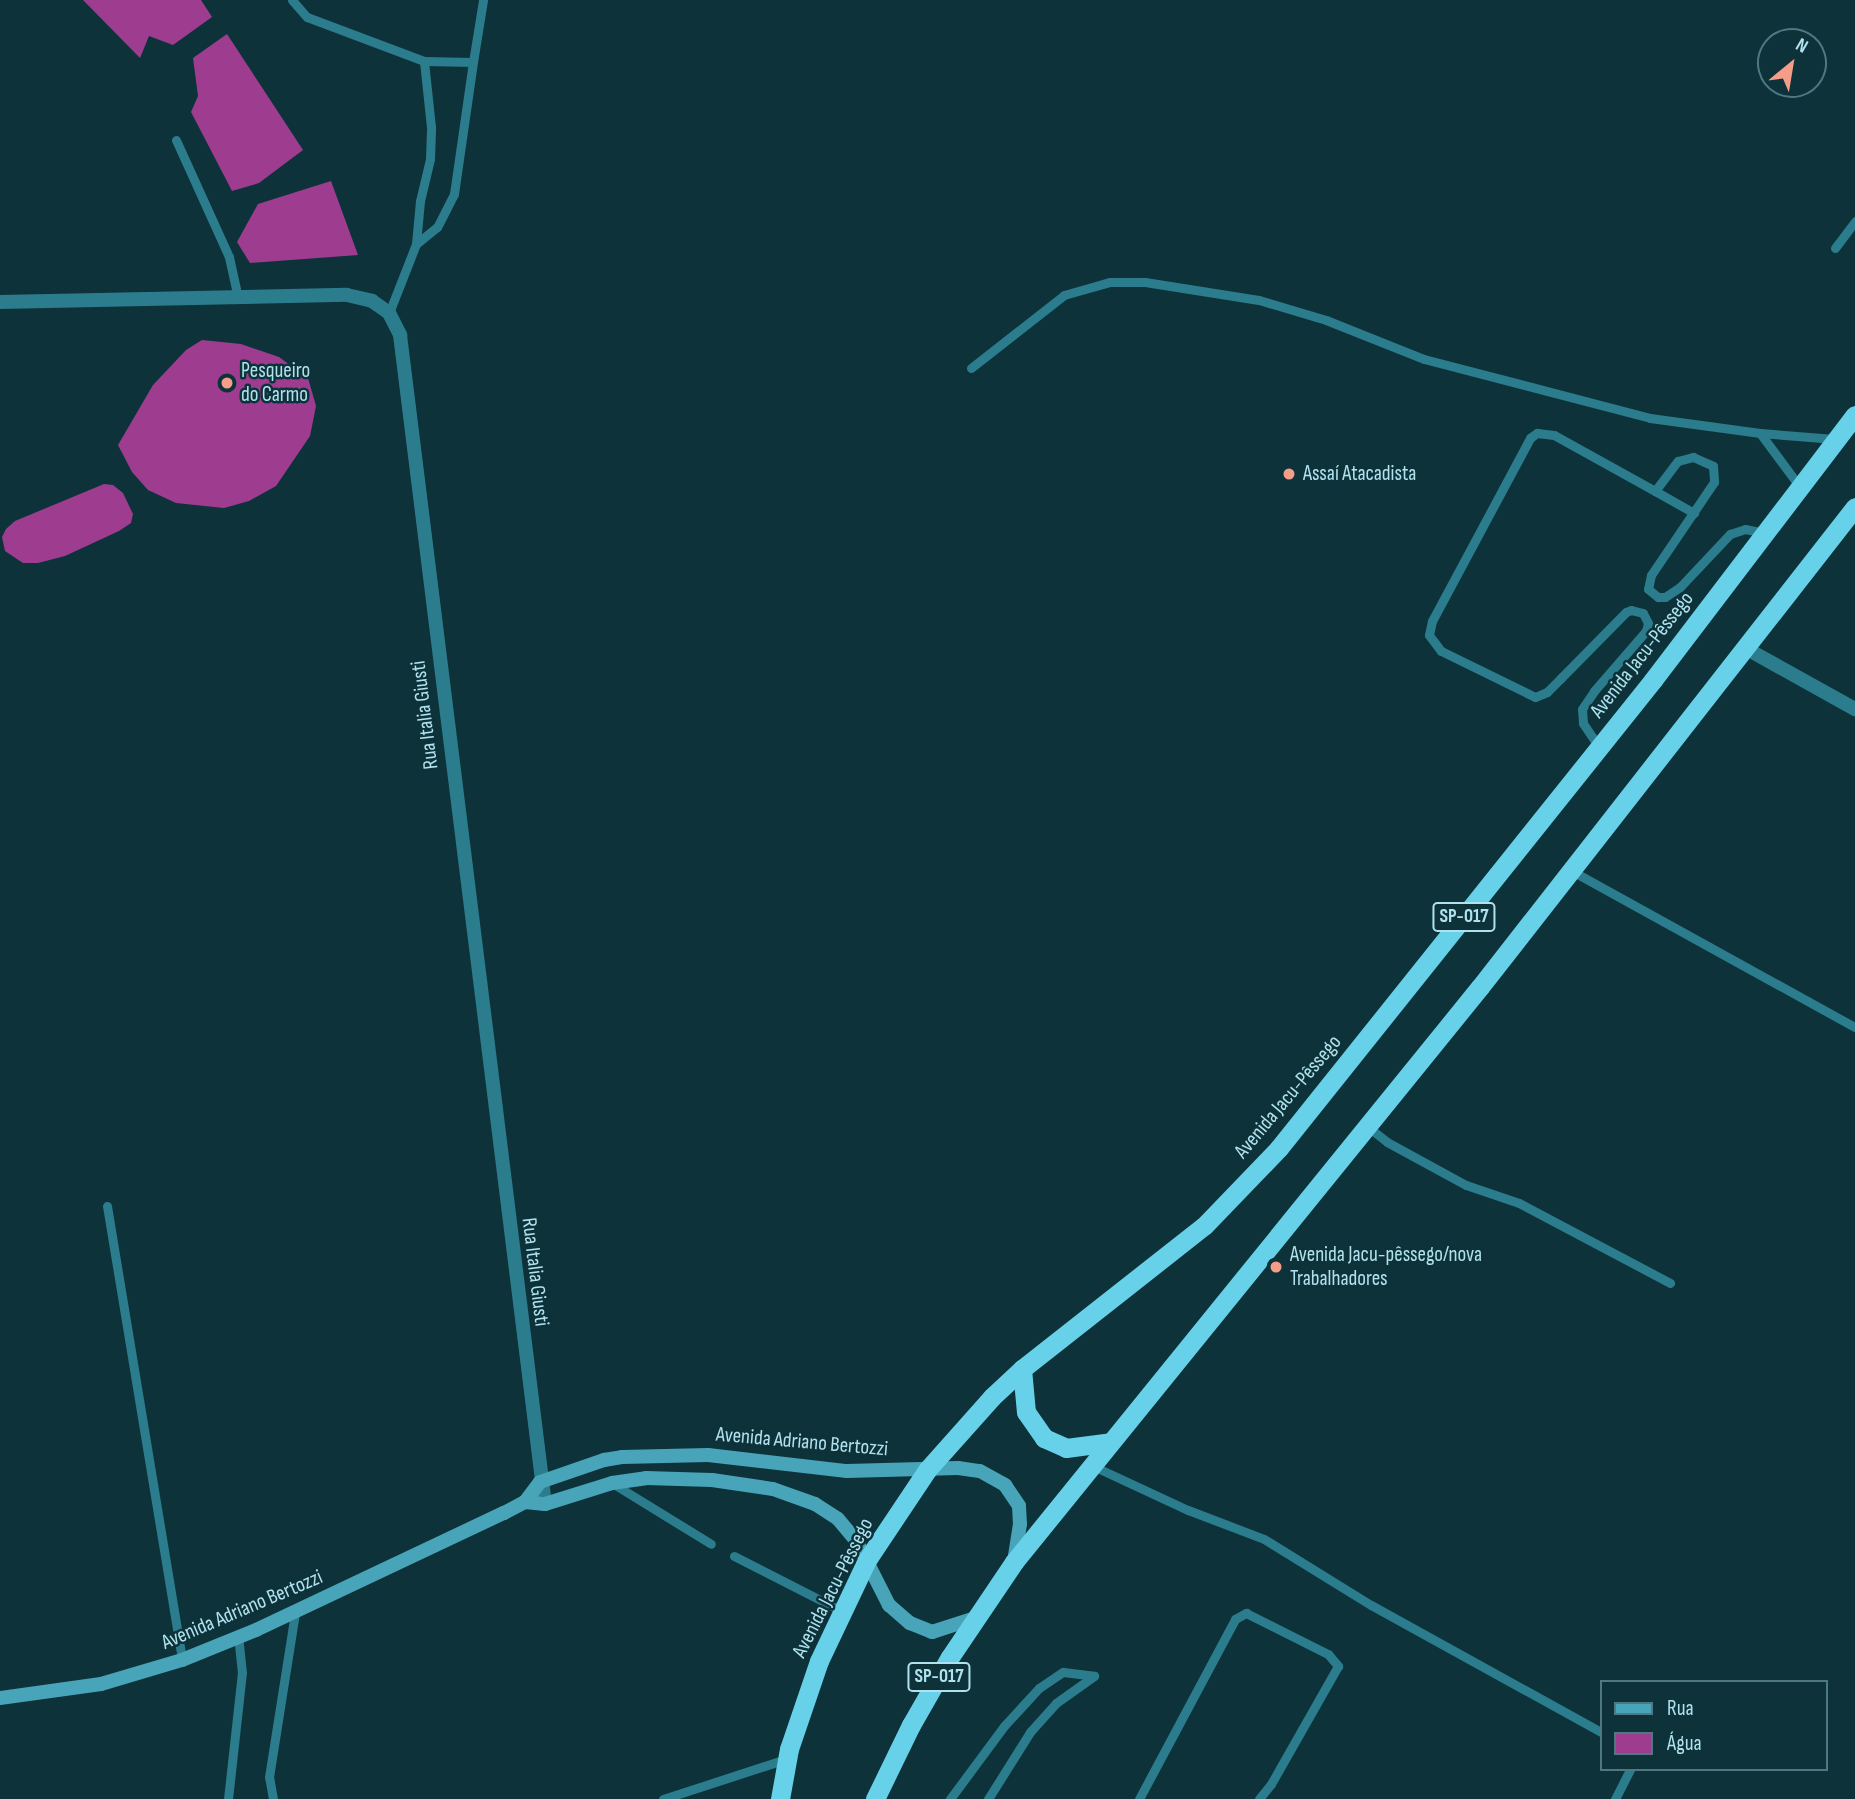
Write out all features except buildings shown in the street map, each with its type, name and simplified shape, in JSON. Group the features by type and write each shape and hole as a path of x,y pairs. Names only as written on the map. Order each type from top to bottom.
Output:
{"highway":[{"name":"Avenida Jacu-Pêssego","path":"780,1799 787,1759 819,1661 867,1560 927,1470 992,1396 1022,1369 1204,1226 1279,1148 1599,747 1766,534 1855,415"},
{"name":"SP-017","path":"875,1799 911,1725 975,1618 1014,1562 1368,1127 1747,649 1855,507"},
{"path":"1022,1369 1026,1412 1044,1438 1066,1448 1111,1442"}],"main road":[{"name":"Avenida Adriano Bertozzi","path":"0,1698 101,1684 182,1660 295,1612 524,1502 540,1482 604,1460 656,1455 708,1455 847,1471 972,1470 988,1474 1005,1485 1019,1506 1020,1524 1014,1562"},
{"path":"524,1502 545,1504 612,1483 682,1478 748,1485 794,1495 838,1519 867,1560 889,1605 922,1630 941,1631 975,1618"}],"street":[{"path":"0,302 347,295 372,301 389,313"},
{"name":"Rua Italia Giusti","path":"389,313 400,335 540,1482 545,1504"},
{"path":"1747,649 1855,709"}],"lane":[{"path":"292,0 307,17 424,61 473,62"},
{"path":"416,244 437,227 454,194 483,0"},
{"path":"389,313 416,244 430,159 431,127 424,61"},
{"path":"176,140 229,257 238,298"},
{"path":"1835,247 1855,221"},
{"path":"971,368 1064,295 1110,282 1145,282 1259,300 1326,320 1424,359 1650,418 1760,433 1838,439"},
{"path":"1760,433 1801,488"},
{"path":"1599,747 1583,723 1582,709 1594,691 1646,631 1648,623 1643,613 1630,610 1626,612 1562,678 1547,692 1535,697 1441,651 1431,640 1430,627 1534,435 1553,435 1694,513"},
{"path":"1656,491 1678,461 1693,457 1713,466 1715,478 1651,575 1648,589 1653,594 1665,597 1675,591 1730,534 1745,529 1766,534"},
{"path":"1572,871 1855,1027"},
{"path":"1368,1127 1387,1142 1466,1185 1519,1203 1670,1283"},
{"path":"107,1206 182,1660"},
{"path":"1092,1465 1188,1510 1264,1539 1371,1605 1600,1731"},
{"path":"612,1483 711,1544"},
{"path":"734,1556 842,1611"},
{"path":"273,1799 269,1777 295,1612"},
{"path":"1139,1799 1235,1619 1246,1613 1328,1654 1338,1666 1271,1784 1259,1799"},
{"path":"228,1799 242,1673 238,1637"},
{"path":"950,1799 1004,1726 1039,1688 1063,1672 1094,1676 1056,1703 1030,1732 988,1799"},
{"path":"663,1799 787,1759"},
{"path":"1615,1799 1629,1771"}],"water":[{"path":"83,0 201,0 212,17 173,45 149,36 140,58"},
{"path":"227,34 303,150 259,183 232,191 191,112 198,96 193,58"},
{"path":"331,181 358,255 250,263 237,242 258,204"},
{"path":"202,340 241,344 279,357 308,378 316,406 310,436 276,486 249,501 224,508 176,503 148,490 132,472 118,445 153,385 186,350"},
{"path":"104,484 113,485 123,493 133,514 131,523 65,556 38,563 23,563 5,551 2,537 15,521"}],"place":[{"name":"Pesqueiro do Carmo","path":"227,383"},
{"name":"Assaí Atacadista","path":"1289,474"},
{"name":"Avenida Jacu-pêssego/nova Trabalhadores","path":"1276,1267"}]}
